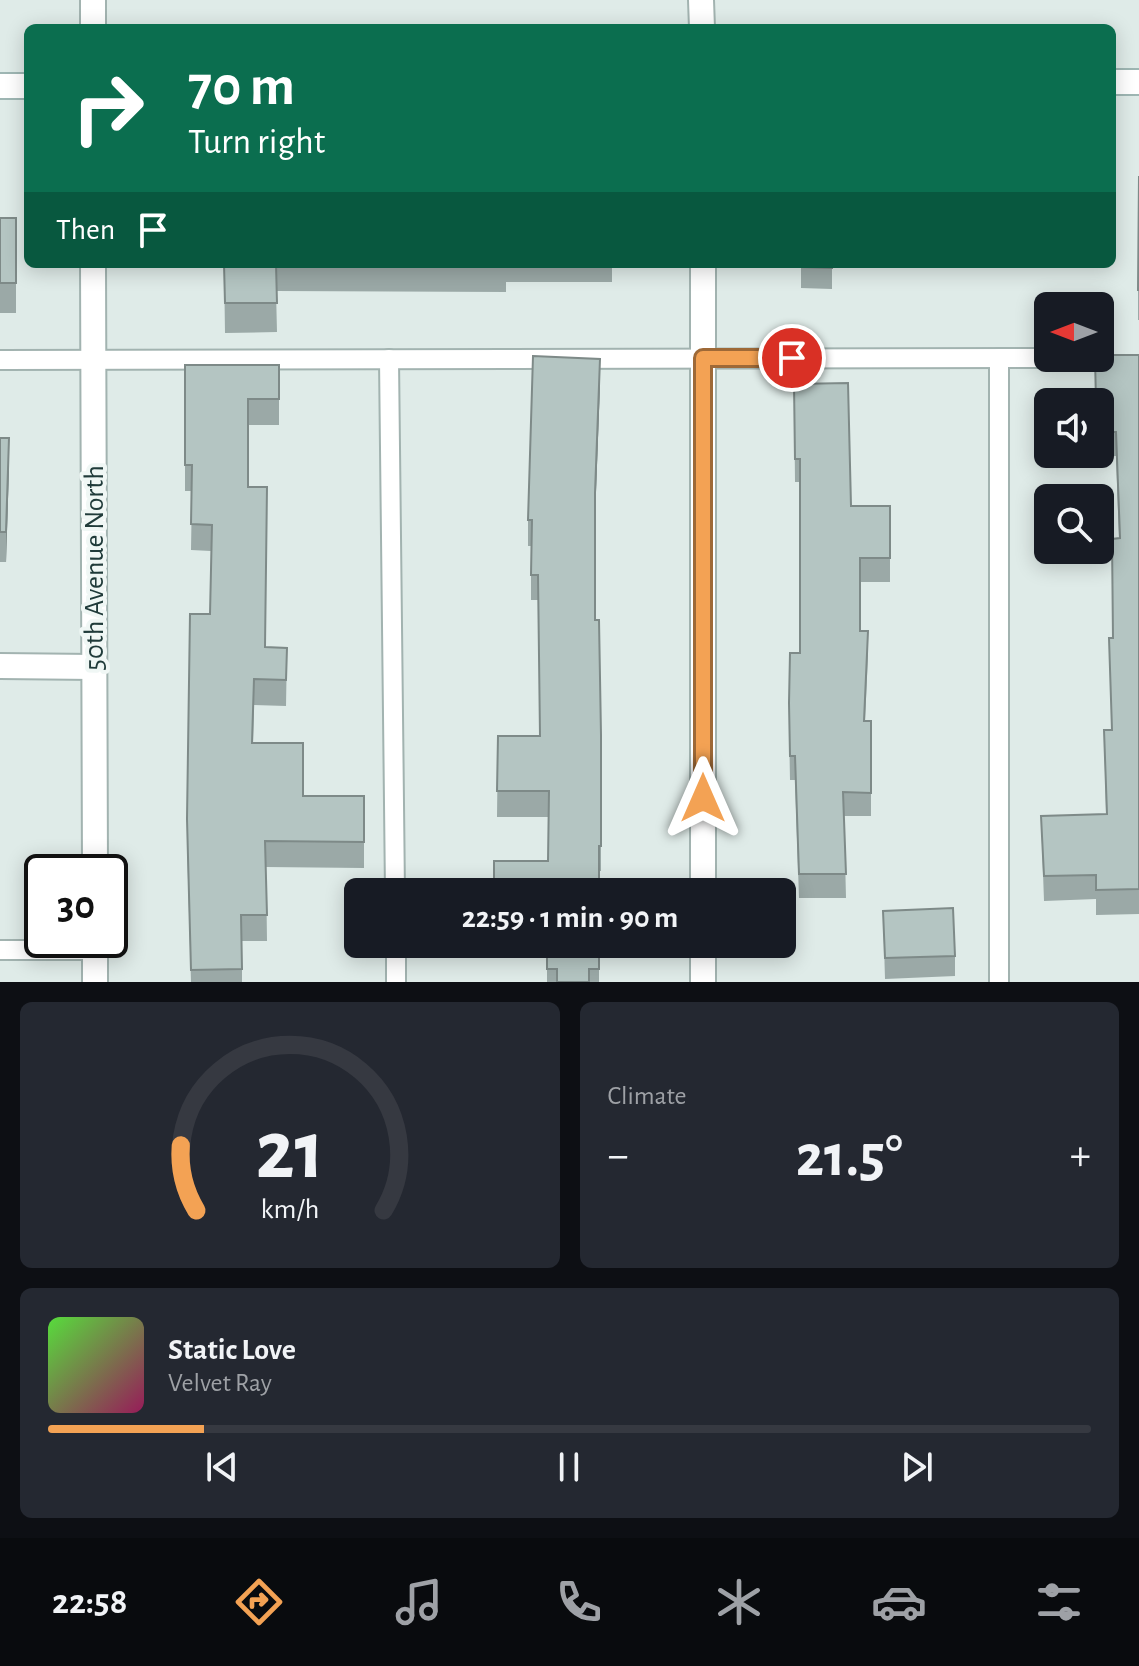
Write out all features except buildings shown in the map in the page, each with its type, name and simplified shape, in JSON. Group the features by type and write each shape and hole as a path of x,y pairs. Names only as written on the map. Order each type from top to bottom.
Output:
{"street":[{"path":"93,0 93,24"},
{"path":"701,0 702,24"},
{"path":"1116,82 1139,82"},
{"path":"0,86 24,86"},
{"name":"50th Avenue North","path":"93,268 95,854"},
{"path":"703,268 703,878"},
{"path":"0,666 94,667"},
{"path":"95,958 95,982"},
{"path":"703,958 703,982"}],"lane":[{"path":"999,358 999,982"},
{"path":"0,360 1034,358"},
{"path":"389,359 395,878"},
{"path":"0,950 24,949"},
{"path":"396,958 396,982"}],"route":[{"path":"703,798 703,358 792,358"}]}
